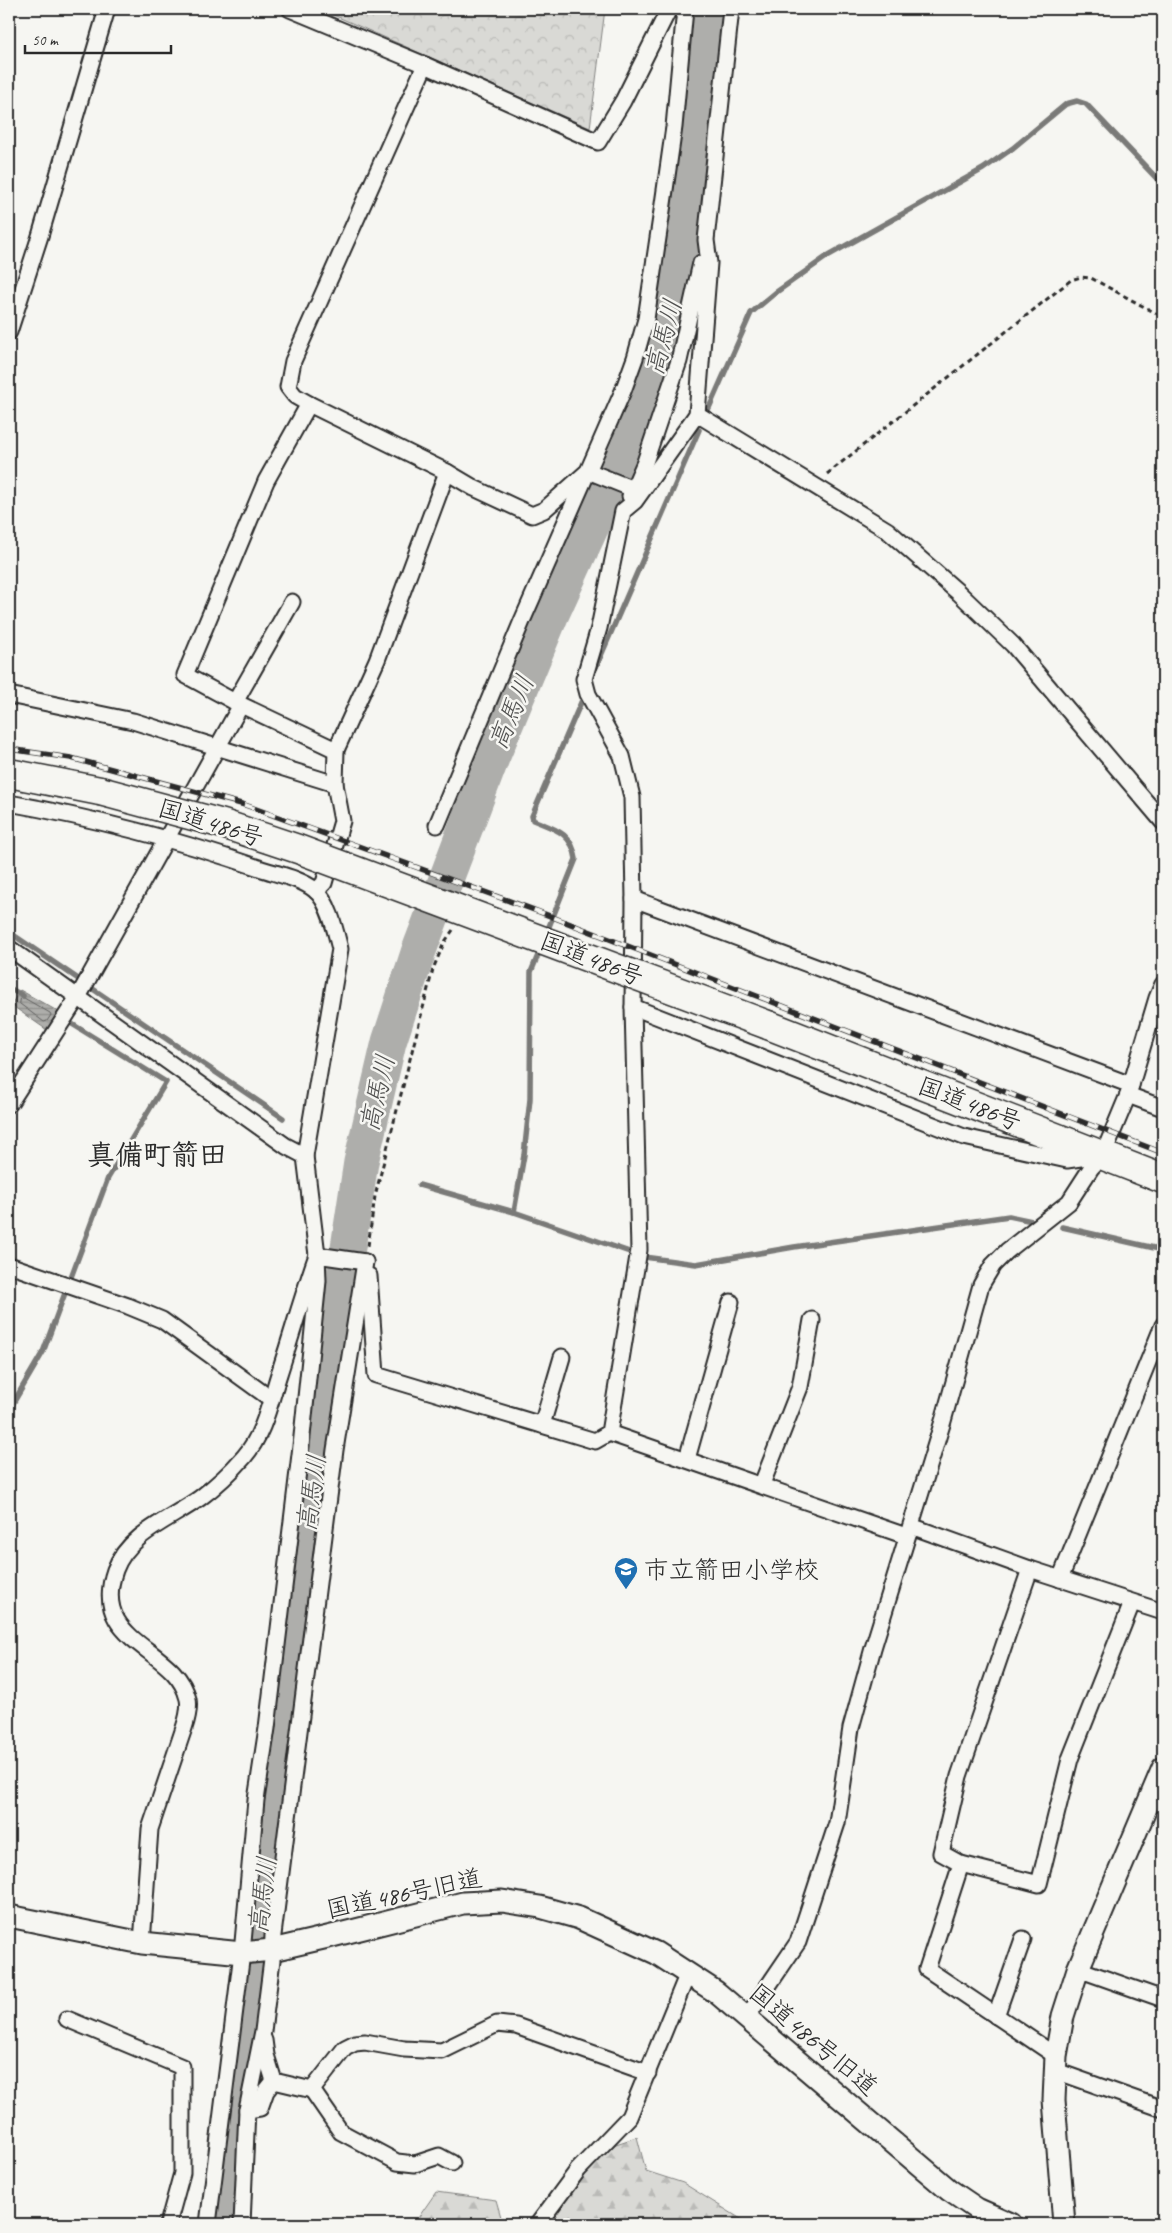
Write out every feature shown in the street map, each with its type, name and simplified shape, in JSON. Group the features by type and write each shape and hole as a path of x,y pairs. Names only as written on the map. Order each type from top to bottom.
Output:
{"highway":[{"name":"国道486号","path":"9,773 145,802 223,824 298,849 768,1025 1163,1179"}],"street":[{"path":"9,332 40,236 107,9"},
{"path":"290,9 425,65 598,142 623,100 669,9"},
{"path":"437,825 522,621 593,472 623,391 646,319 674,127 685,9"},
{"path":"609,1433 638,1255 633,1007 634,899 632,797 622,756 588,694 584,679 599,628 629,487 662,416 680,362 706,240 731,9"},
{"path":"425,65 293,361 288,387 295,396 309,404 446,472 474,488 532,515 544,510 593,472"},
{"path":"623,511 635,501 697,414 709,263 706,240"},
{"path":"309,404 266,481 185,675 238,703 336,750"},
{"path":"697,414 887,530 959,593 1013,645 1163,822"},
{"path":"316,891 324,883 342,821 335,784 336,750 377,660 446,472"},
{"path":"593,472 629,487"},
{"path":"9,1104 82,989 219,746 238,703 292,602"},
{"path":"9,695 133,721 219,746 335,784"},
{"path":"9,803 93,821 165,840 243,863 298,882 316,891 332,918 340,949 305,1156 322,1255 267,1728 256,1800 258,1951 263,2031 266,2055 274,2081"},
{"path":"634,899 1130,1090 1163,1108"},
{"path":"9,948 82,989 286,1146 305,1156"},
{"path":"747,2017 798,1942 837,1823 851,1728 981,1285 993,1265 1007,1251 1069,1202 1103,1155 1130,1090 1151,1016 1163,984"},
{"path":"633,1007 964,1137 1067,1160 1103,1155"},
{"path":"322,1255 361,1261"},
{"path":"142,1943 146,1861 150,1829 184,1728 188,1714 188,1699 183,1685 170,1670 122,1629 113,1612 111,1590 116,1570 127,1550 139,1539 200,1498 246,1456 263,1426 322,1255"},
{"path":"361,1261 369,1276 376,1375 595,1441 609,1433 1163,1612"},
{"path":"208,2224 258,1951 335,1450 361,1261"},
{"path":"9,1265 128,1306 162,1320 271,1399"},
{"path":"686,1459 731,1302"},
{"path":"762,1484 800,1387 812,1320"},
{"path":"1060,1579 1163,1325"},
{"path":"542,1424 562,1357"},
{"path":"1030,1569 958,1776 941,1853 961,1864 1039,1884 1070,1759 1132,1603"},
{"path":"1064,2224 1054,2100 1056,2063 1063,2016 1078,1969 1163,1768"},
{"path":"961,1864 927,1969 996,2016 1056,2063 1163,2110"},
{"name":"国道486号旧道","path":"9,1916 142,1943 258,1951 463,1903 502,1901 540,1907 579,1918 649,1949 688,1973 747,2017 949,2190 977,2209 1006,2223"},
{"path":"996,2016 1023,1939"},
{"path":"1078,1969 1163,1999"},
{"path":"538,2224 578,2170 629,2117 688,1973"},
{"path":"67,2019 182,2067 182,2173 168,2224"},
{"path":"312,2090 345,2048 354,2042 404,2049 442,2050 497,2024 516,2026 648,2073"},
{"path":"242,2224 248,2110 263,2031"},
{"path":"274,2081 312,2090 341,2132 397,2162 415,2164 439,2156 452,2163"},
{"path":"248,2110 260,2108 266,2091 274,2081"}],"path":[{"path":"814,484 1071,280 1081,277 1092,278 1163,317"},
{"path":"361,1261 375,1196 433,969 444,943 456,925"}],"green space":[{"path":"320,9 605,9 590,128"},
{"path":"637,2137 646,2171 683,2183 749,2224 546,2224 599,2158 616,2144"},
{"path":"436,2192 496,2200 503,2224 419,2224 418,2218"}],"water":[{"path":"20,990 59,1012 47,1030 11,1005"}],"waterway":[{"name":"高馬川","path":"224,2224 238,2087 263,1901 281,1716 301,1575 305,1530 361,1162 389,1042 418,953 492,758 551,616 629,445 654,371 675,297 693,159 706,9"},
{"path":"709,408 751,313 775,293 829,255 983,169 1013,148 1066,104 1077,101 1086,104 1163,185"},
{"path":"593,674 699,430"},
{"path":"546,934 576,859 571,843 566,837 555,829 533,820 532,816 582,700"},
{"path":"9,932 283,1118"},
{"path":"514,1212 524,1155 530,1099 531,972 541,948"},
{"path":"9,988 23,996"},
{"path":"9,1410 43,1352 108,1178 166,1082 64,1019"},
{"name":"高馬川","path":"353,1158 368,1165"},
{"path":"419,1185 514,1212 644,1257 696,1264 794,1247 1009,1216 1032,1221"},
{"path":"1062,1227 1163,1250"}],"railway":[{"path":"9,749 71,758 245,805 537,911 1163,1153"}],"place":[{"name":"市立箭田小学校","path":"626,1590"}],"district":[{"name":"真備町箭田","path":"157,1154"}]}
